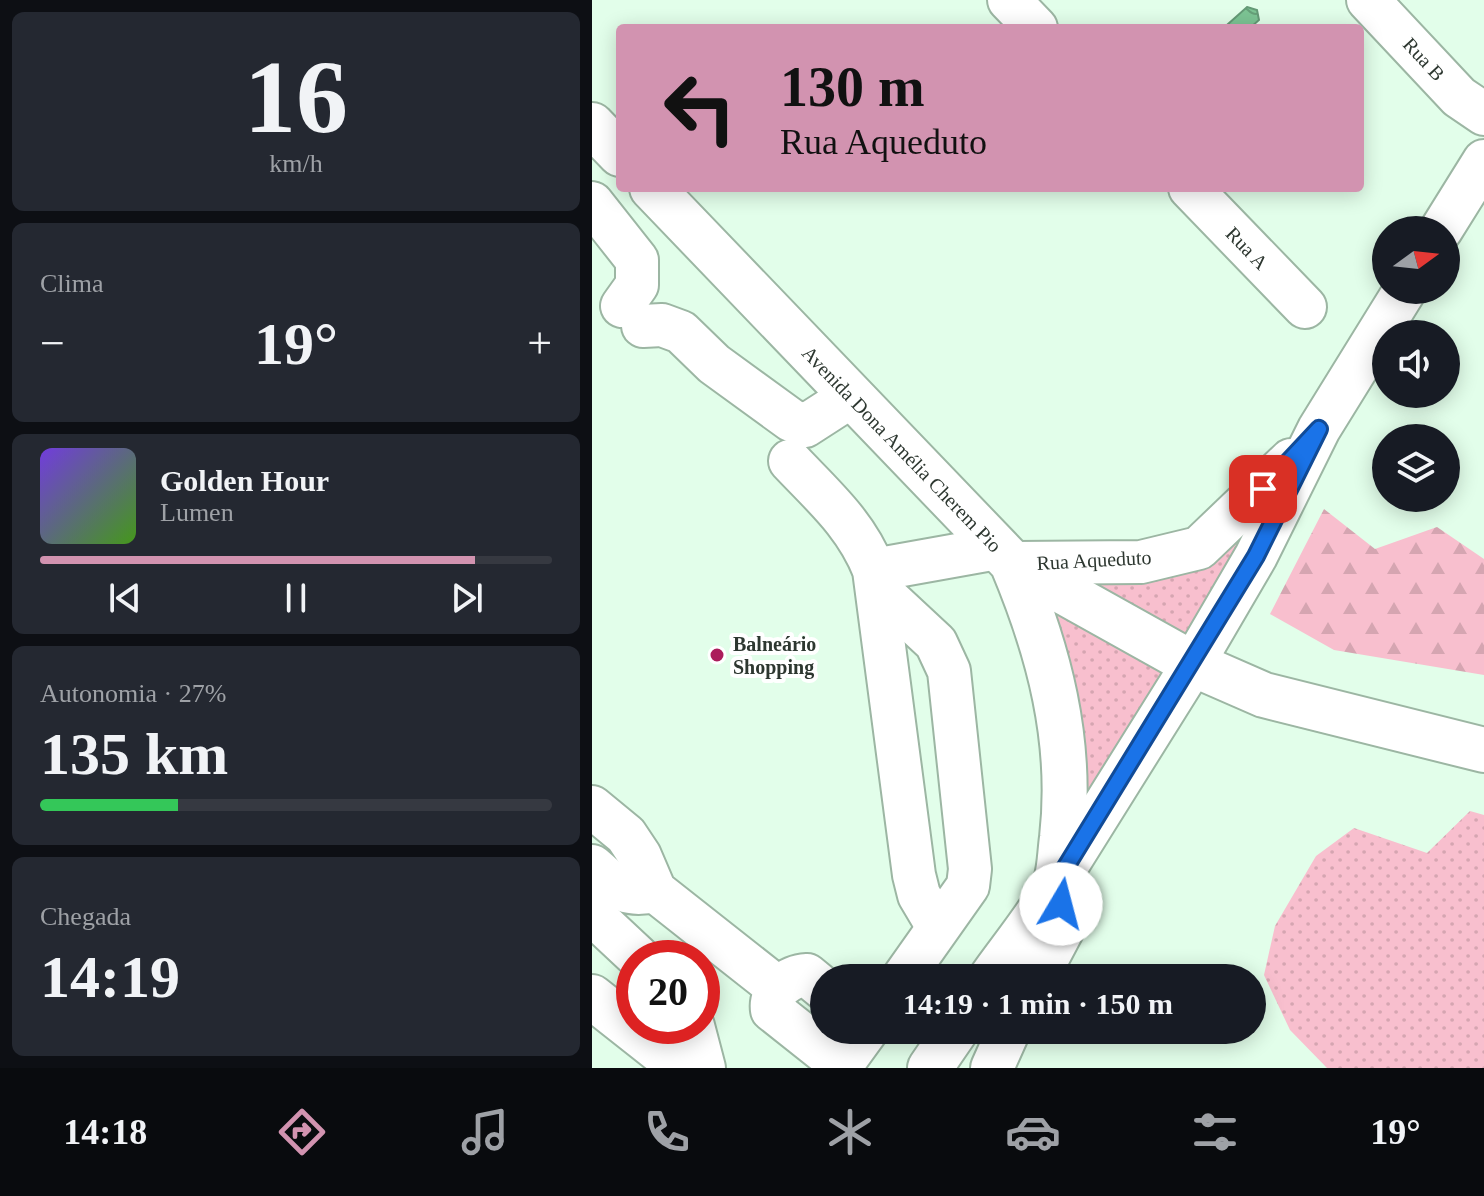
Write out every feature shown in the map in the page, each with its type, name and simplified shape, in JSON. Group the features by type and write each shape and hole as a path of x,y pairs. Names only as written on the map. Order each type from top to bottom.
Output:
{"main road":[{"name":"Avenida Dona Amélia Cherem Pio","path":"656,192 1005,555 1037,623 1055,687 1064,752 1064,818 1056,883 1001,964"},
{"path":"1005,555 1193,664 1264,695 1484,750"},
{"path":"592,997 682,1068"},
{"path":"930,1068 946,1044"}],"street":[{"path":"1009,0 1032,24"},
{"name":"Rua B","path":"1368,0 1459,97 1484,114"},
{"path":"1450,216 1484,161"},
{"name":"Rua A","path":"1194,192 1305,307"},
{"path":"592,203 637,260 632,316 681,332 714,364 791,420 805,426 850,397"},
{"name":"Rua Aqueduto","path":"1056,883 1193,664 1256,556 1319,429 1396,304"},
{"name":"Rua Aqueduto","path":"876,579 1005,555 1141,562 1199,548 1263,489 1319,429"},
{"path":"790,461 863,541 876,579 914,875 919,895 938,927"},
{"path":"876,579 936,643 949,671 970,869 968,886 913,964"},
{"path":"592,807 626,835 640,856 655,891 778,988"},
{"path":"592,866 622,892 636,895 655,891"},
{"path":"1044,964 1065,925 1056,883"},
{"path":"592,914 620,940"},
{"path":"810,977 796,976 778,988 771,1001 772,1010 810,1040"},
{"path":"698,1044 704,1068"},
{"path":"815,1044 843,1063 858,1044"},
{"path":"992,1068 1003,1044"}],"green space":[{"path":"1324,509 1375,549 1437,527 1484,559 1484,675 1334,650 1270,614"},
{"path":"1260,527 1184,649 1054,578 1215,557"},
{"path":"1043,596 1172,674 1084,814 1080,705 1066,656"},
{"path":"1470,811 1484,815 1484,1068 1327,1068 1290,1030 1266,979 1275,926 1316,856 1354,828 1427,853"}],"water":[{"path":"1247,7 1257,10 1259,20 1254,24 1228,24"}],"place":[{"name":"Balneário Shopping","path":"717,655"}],"route":[{"path":"1061,904 1056,883 1193,664 1256,556 1319,429 1263,489"}]}
